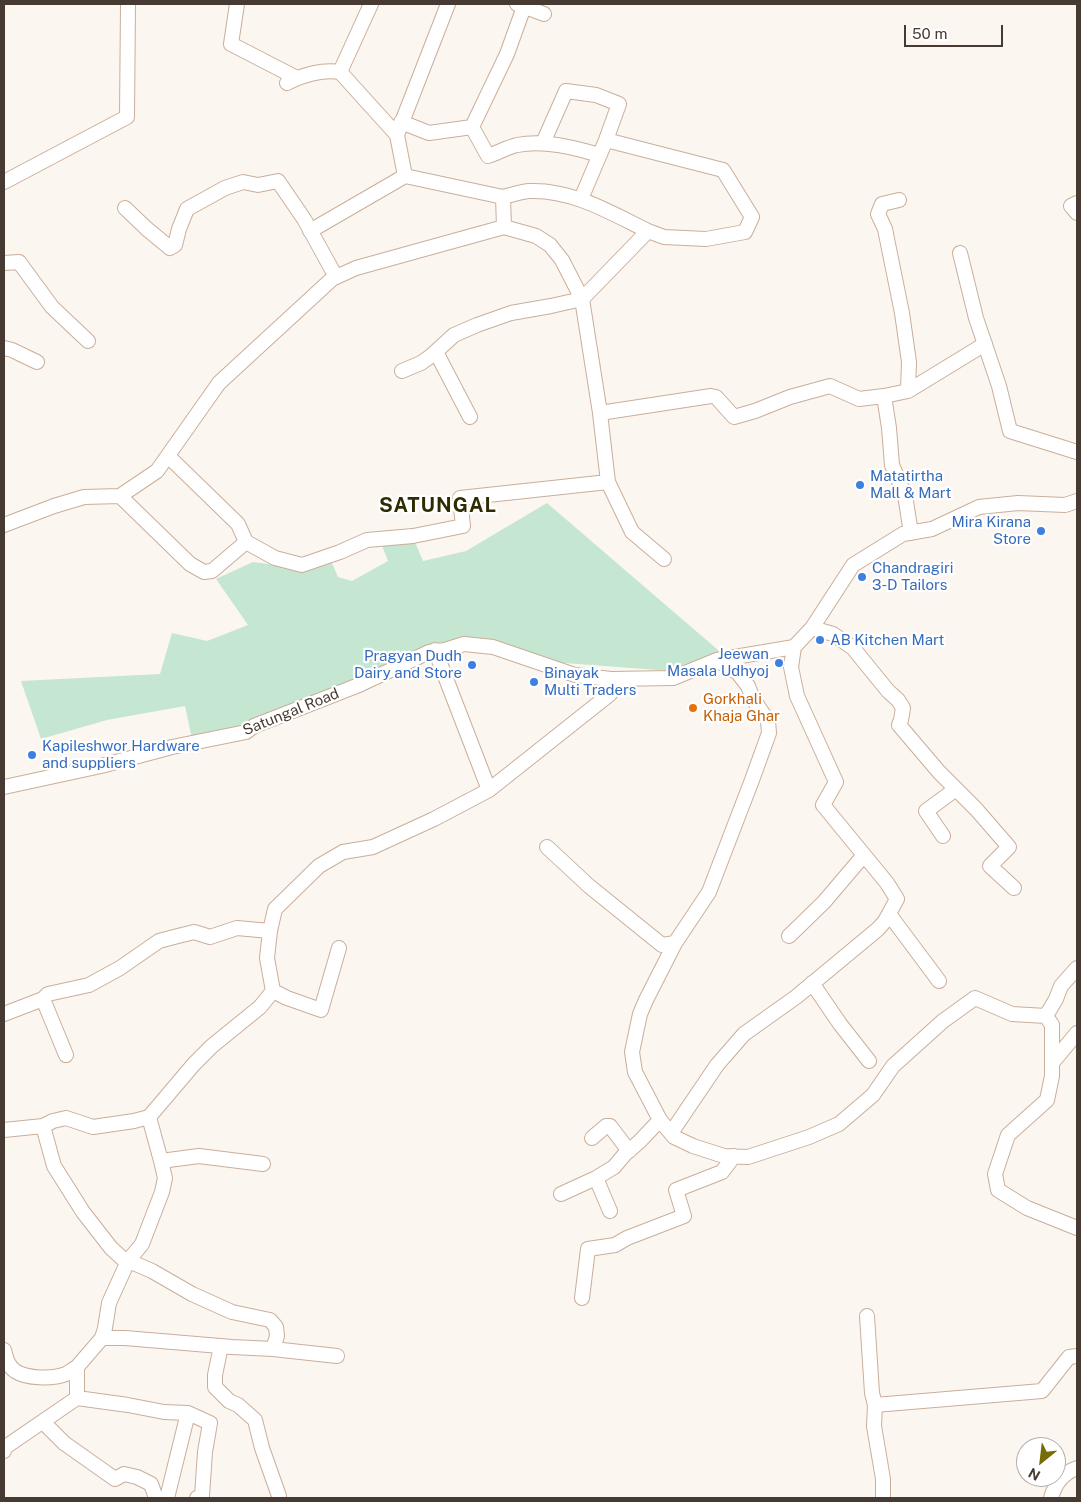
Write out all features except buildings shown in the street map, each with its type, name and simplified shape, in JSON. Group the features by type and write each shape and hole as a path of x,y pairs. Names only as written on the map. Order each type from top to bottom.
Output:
{"street":[{"path":"4,182 127,117 128,4"},
{"path":"237,4 231,44 292,80 330,70 340,72 399,129 429,133 472,126"},
{"path":"340,72 371,4"},
{"path":"406,176 399,129 448,4"},
{"path":"472,126 507,54 522,5 544,14"},
{"path":"543,144 566,91 596,95 619,104 582,200"},
{"path":"472,126 488,156 516,145 543,144 580,149 599,155"},
{"path":"310,230 406,176 502,197 528,191 551,193 582,200 664,237 706,239 745,232 752,217 723,170 606,140"},
{"path":"125,208 170,248 175,245 187,209 224,188 243,182 258,185 278,181 310,230 336,277"},
{"path":"502,197 504,227"},
{"path":"899,200 882,204 878,214 885,229 902,313 909,362 908,391"},
{"path":"1077,203 1071,206 1077,213"},
{"path":"4,525 84,497 120,496 157,471 219,383 332,279 356,268 504,227 536,236 550,245 562,260 582,299 600,412 608,482 632,532 664,558"},
{"path":"402,371 421,363 454,335 477,325 511,313 582,299 648,231"},
{"path":"960,253 976,318 1000,386 1010,431 1077,452"},
{"path":"4,263 19,262 52,307 88,341"},
{"path":"600,412 711,396 716,397 734,416 830,386 858,399 884,396 908,391 984,344"},
{"path":"4,348 37,362"},
{"path":"436,352 470,416"},
{"path":"884,396 892,465 905,495 911,533"},
{"path":"168,456 238,524 246,542 275,558 302,565 340,552 367,540 413,536 463,526 460,498 608,482"},
{"path":"120,496 190,564 204,572 212,571 246,542"},
{"path":"671,1133 718,1065 744,1034 812,983 878,929 885,921 897,898 824,805 836,782 797,696 791,667 794,647 812,628 853,565 903,534 932,529 979,507 1018,503 1065,506 1077,501"},
{"path":"812,628 833,634 853,648 888,691 898,700 903,708 899,725 939,772 976,809 1009,847 990,866 1014,888"},
{"name":"Satungal Road","path":"4,787 101,766 172,747 246,732 254,726 359,685 435,650 445,650 464,644 493,647 575,675 611,679 673,678 717,660 794,647"},
{"path":"435,650 489,790"},
{"path":"717,660 738,674 748,686 753,699 768,721 769,733 709,892 675,943 640,1014 632,1052 635,1072 660,1120 674,1137 724,1156 748,1157 809,1137 839,1124 873,1095 893,1066 943,1021 975,998 1012,1014 1046,1016"},
{"path":"4,1130 43,1126 66,1118 93,1127 149,1117 194,1064 212,1046 260,1007 273,991 267,958 275,909 318,866 343,852 373,847 434,819 489,790 610,694 611,679"},
{"path":"943,836 926,812 956,789"},
{"path":"547,847 589,886 662,945 675,943"},
{"path":"789,936 824,902 864,856"},
{"path":"889,914 939,982"},
{"path":"4,1014 43,999 48,994 89,985 120,968 159,941 174,936 194,932 210,937 237,928 270,931"},
{"path":"273,991 321,1010 339,948"},
{"path":"1046,1016 1061,986 1077,968"},
{"path":"812,983 840,1024 869,1061"},
{"path":"43,999 66,1056"},
{"path":"1046,1016 1052,1025 1052,1076 1046,1100 1008,1135 995,1174 998,1190 1027,1208 1077,1228"},
{"path":"1052,1064 1077,1033"},
{"path":"4,1350 8,1363 16,1371 28,1376 44,1378 66,1374 77,1368 102,1338 109,1303 128,1261 142,1244 162,1192 164,1178 162,1161 149,1117"},
{"path":"561,1194 596,1178 614,1167 660,1120"},
{"path":"43,1126 54,1166 83,1212 111,1248 122,1258 152,1271 192,1294 232,1312 270,1320 276,1327 277,1336 273,1348"},
{"path":"592,1138 606,1126 610,1126 629,1151"},
{"path":"162,1161 199,1156 263,1164"},
{"path":"582,1298 588,1249 615,1246 627,1238 684,1216 676,1190 722,1172 734,1156"},
{"path":"596,1178 610,1212"},
{"path":"867,1316 872,1393 875,1405 874,1426 883,1479 884,1498"},
{"path":"102,1338 273,1348 337,1356"},
{"path":"221,1346 214,1375 215,1387 229,1401 238,1405 256,1420 262,1448 279,1496"},
{"path":"875,1405 1042,1392 1069,1358 1077,1356"},
{"path":"77,1368 77,1398"},
{"path":"4,1452 4,1448 77,1398 164,1412 188,1413 210,1423 205,1452 202,1496 197,1498"},
{"path":"167,1498 188,1413"},
{"path":"43,1422 64,1443 115,1479 124,1474 137,1477 151,1484 159,1498"},
{"path":"1051,1498 1057,1482 1077,1468"}],"green space":[{"path":"547,503 725,656 671,671 551,662 464,637 441,643 245,728 192,739 185,706 107,720 41,739 21,681 160,674 172,633 207,641 248,625 216,579 253,562 291,567 332,563 338,577 352,581 388,561 381,543 415,542 423,561 466,551"}],"place":[{"name":"Matatirtha Mall & Mart","path":"860,485"},
{"name":"Mira Kirana Store","path":"1041,531"},
{"name":"Chandragiri 3-D Tailors","path":"862,577"},
{"name":"AB Kitchen Mart","path":"820,640"},
{"name":"Jeewan Masala Udhyoj","path":"779,663"},
{"name":"Pragyan Dudh Dairy and Store","path":"472,665"},
{"name":"Binayak Multi Traders","path":"534,682"},
{"name":"Gorkhali Khaja Ghar","path":"693,708"},
{"name":"Kapileshwor Hardware and suppliers","path":"32,755"}],"district":[{"name":"SATUNGAL","path":"438,506"}]}
